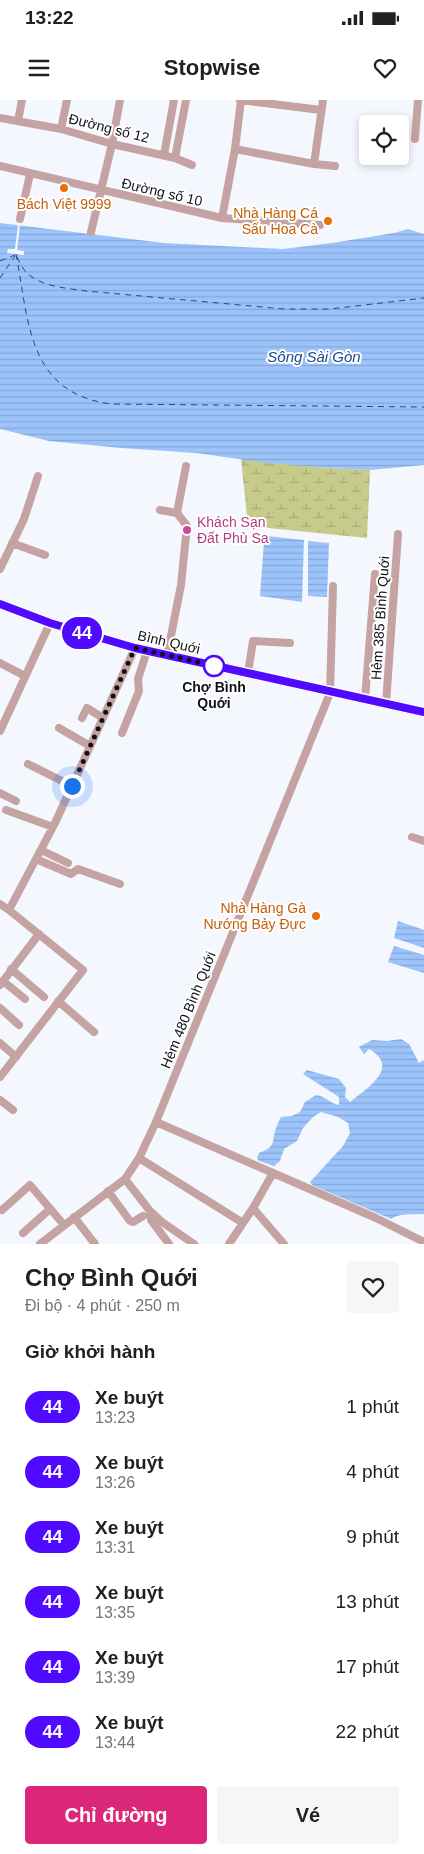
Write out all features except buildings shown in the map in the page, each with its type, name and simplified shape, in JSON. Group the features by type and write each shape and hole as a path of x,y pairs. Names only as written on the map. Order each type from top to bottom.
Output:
{"main road":[{"name":"Bình Quới","path":"0,604 50,623 135,648 330,693 424,712"}],"street":[{"path":"18,121 22,100"},
{"path":"61,129 67,100"},
{"path":"91,232 112,144 120,100"},
{"path":"164,155 174,100"},
{"path":"175,158 186,100"},
{"path":"222,218 235,149 241,100 321,110"},
{"path":"314,164 323,100"},
{"path":"415,139 418,100"},
{"path":"172,111 183,114"},
{"name":"Đường số 12","path":"0,118 61,129 112,144 175,158 192,165"},
{"path":"235,149 314,164 335,166"},
{"name":"Đường số 10","path":"0,166 222,218 320,225"},
{"path":"20,219 30,174"},
{"path":"177,513 186,466"},
{"path":"0,569 24,519 38,476"},
{"path":"160,510 177,513 187,526 181,585 167,656"},
{"name":"Hẻm 385 Bình Quới","path":"386,704 398,534"},
{"path":"12,543 45,555"},
{"path":"365,699 375,574"},
{"path":"330,693 333,586"},
{"path":"0,731 50,623"},
{"path":"248,673 253,641 290,644"},
{"path":"10,910 53,827 135,648"},
{"path":"122,733 139,691 138,679 148,651"},
{"path":"0,663 25,676"},
{"name":"Hẻm 480 Bình Quới","path":"40,1244 52,1240 64,1225 125,1179 139,1158 156,1122 330,693"},
{"path":"82,718 87,708 103,718"},
{"path":"58,728 90,746"},
{"path":"28,764 72,786"},
{"path":"0,793 16,801"},
{"path":"6,810 53,827"},
{"path":"412,837 424,841"},
{"path":"41,850 68,863"},
{"path":"36,859 71,874 78,869 120,884"},
{"path":"0,904 10,910 83,970 0,1077"},
{"path":"25,999 1,983 40,934"},
{"path":"11,969 44,997"},
{"path":"58,1001 94,1032"},
{"path":"0,1008 19,1025"},
{"path":"0,1043 16,1056"},
{"path":"0,1100 13,1110"},
{"path":"156,1122 376,1218 424,1242"},
{"path":"139,1158 243,1224"},
{"path":"229,1244 273,1173"},
{"path":"125,1179 150,1211 162,1222 194,1244"},
{"path":"2,1210 30,1185 64,1225"},
{"path":"108,1191 130,1221 133,1222 143,1216"},
{"path":"253,1208 284,1244"},
{"path":"23,1232 50,1209"},
{"path":"150,1211 152,1220 169,1244"},
{"path":"74,1217 94,1244"}],"green space":[{"path":"241,459 327,468 370,470 367,538 248,526"}],"water":[{"name":"Sông Sài Gòn","path":"0,223 164,243 283,249 332,243 408,229 424,234 424,465 370,470 327,468 259,462 196,453 49,441 0,429"},
{"path":"267,536 304,540 302,602 260,596 264,541"},
{"path":"308,541 329,543 327,597 308,596"},
{"path":"398,921 424,930 424,948 394,938"},
{"path":"394,946 424,955 424,973 388,962"},
{"path":"401,1039 409,1044 419,1063 424,1060 424,1214 403,1215 391,1219 312,1185 310,1182 343,1146 350,1133 348,1123 338,1117 321,1112 313,1117 303,1128 297,1141 284,1149 280,1161 274,1166 259,1161 257,1158 259,1153 269,1148 272,1144 281,1117 292,1116 300,1112 305,1102 316,1095 339,1105 339,1097 303,1074 307,1070 339,1079 346,1088 345,1097 350,1102 378,1078 381,1071 382,1063 378,1056 369,1049 364,1054 359,1047 372,1040 387,1041"}],"pier":[{"path":"18,225 20,225 17,250 24,251 24,255 7,253 8,249 15,249"}],"ferry route":[{"path":"16,254 30,328 37,350 47,369 63,385 83,397 111,404 424,407"},
{"path":"0,261 15,255"},
{"path":"0,278 15,256"},
{"path":"17,257 25,271 45,284 86,291 284,309 330,309 424,298"}],"bus line":[{"name":"44","path":"0,604 50,623 135,648 330,693 424,712"}],"place":[{"name":"Bách Việt 9999","path":"64,188"},
{"name":"Nhà Hàng Cá Sấu Hoa Cà","path":"328,221"},
{"name":"Khách Sạn Đất Phù Sa","path":"187,530"},
{"name":"Chợ Bình Quới","path":"214,666"},
{"name":"Nhà Hàng Gà Nướng Bảy Đực","path":"316,916"}],"route":[{"path":"72,786 135,648 216,666 214,666"}]}
